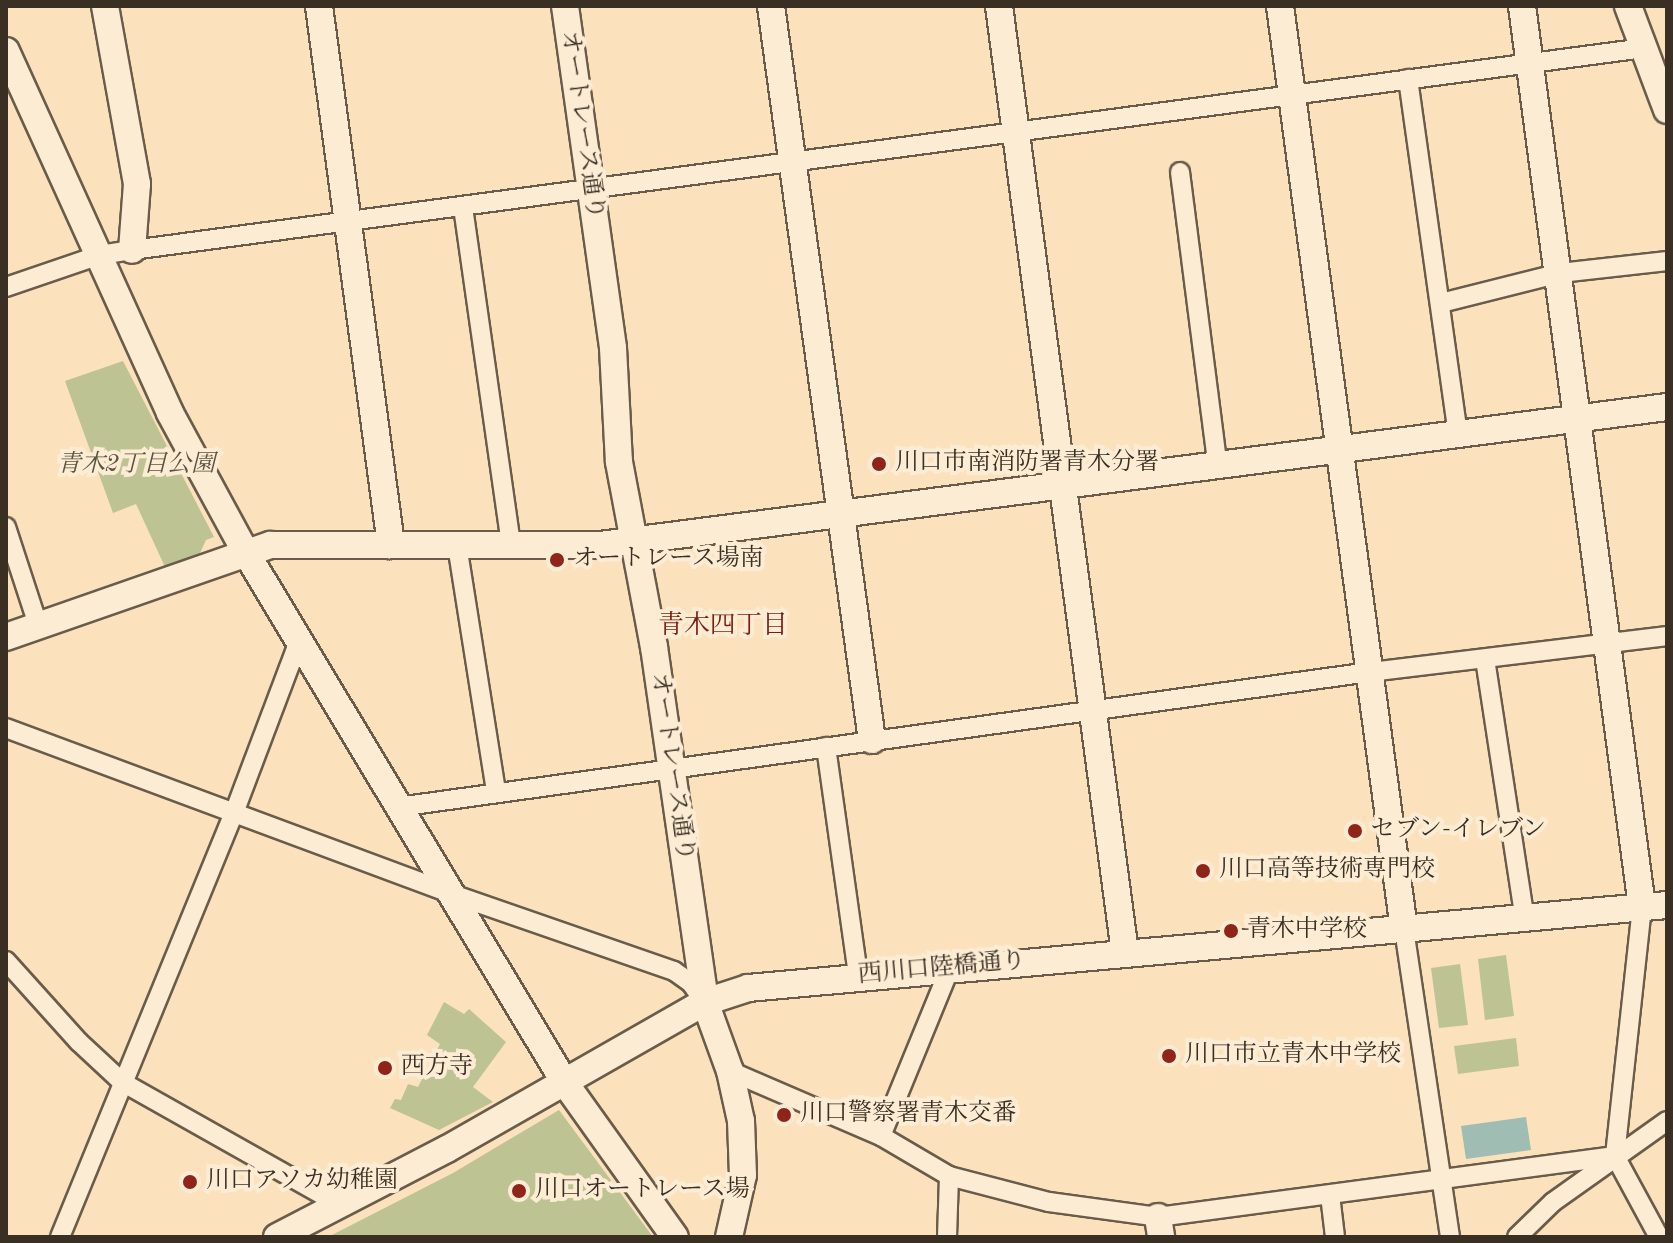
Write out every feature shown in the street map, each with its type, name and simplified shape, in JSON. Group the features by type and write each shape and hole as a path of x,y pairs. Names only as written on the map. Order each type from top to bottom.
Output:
{"street":[{"path":"105,6 137,184 132,250"},
{"path":"319,6 391,545"},
{"name":"オートレース通り","path":"565,6 613,348 619,462 654,647 705,1002 730,1071 744,1148 743,1175 729,1237"},
{"path":"771,6 872,740"},
{"path":"999,6 1125,953"},
{"path":"1280,6 1404,929 1439,1180 1450,1237"},
{"path":"1522,6 1608,643 1654,906 1615,1156 1659,1237"},
{"path":"1628,6 1655,46 1667,110"},
{"path":"6,287 100,255 132,250 1655,46"},
{"path":"6,51 170,413 245,551 298,644 565,1083 675,1237"},
{"path":"1408,79 1458,435"},
{"path":"1180,172 1218,467"},
{"path":"463,207 511,545"},
{"path":"1441,303 1560,273 1667,261"},
{"path":"6,637 245,551 270,545 600,545 634,542 1667,407"},
{"path":"6,527 38,625"},
{"path":"457,545 496,792"},
{"path":"398,807 1370,672 1667,636"},
{"path":"60,1237 234,813 298,644"},
{"path":"1485,659 1525,919"},
{"path":"6,728 452,894 674,971 691,983 705,1002"},
{"path":"826,747 858,976"},
{"name":"西川口陸橋通り","path":"277,1237 565,1083 705,1002 748,988 1654,906"},
{"path":"6,961 79,1042 122,1082 340,1205"},
{"path":"881,1136 950,968"},
{"path":"730,1071 881,1136 949,1176 1159,1227 1330,1195 1615,1156"},
{"path":"1517,1237 1553,1202 1667,1121"},
{"path":"947,1237 949,1176"},
{"path":"1330,1195 1335,1237"}],"green space":[{"name":"青木2丁目公園","path":"123,361 214,537 206,540 200,553 165,567 136,504 113,513 65,381"},
{"path":"1506,955 1514,1016 1485,1020 1478,959"},
{"path":"1460,964 1468,1025 1439,1028 1431,968"},
{"path":"444,1002 464,1014 469,1009 506,1042 473,1087 493,1102 439,1130 390,1108 395,1099 401,1100 408,1084 418,1087 440,1044 427,1035"},
{"path":"1516,1038 1519,1066 1458,1074 1454,1046"},
{"name":"川口オートレース場","path":"559,1110 653,1237 328,1237 453,1173"}],"water":[{"path":"1526,1117 1531,1150 1466,1159 1461,1126"}],"place":[{"name":"川口市南消防署青木分署","path":"879,464"},
{"name":"オートレース場南","path":"557,560"},
{"name":"セブン-イレブン","path":"1355,831"},
{"name":"川口高等技術専門校","path":"1203,871"},
{"name":"青木中学校","path":"1231,931"},
{"name":"川口市立青木中学校","path":"1169,1056"},
{"name":"西方寺","path":"385,1068"},
{"name":"川口警察署青木交番","path":"784,1115"},
{"name":"川口アソカ幼稚園","path":"190,1182"},
{"name":"川口オートレース場","path":"519,1191"}],"district":[{"name":"青木四丁目","path":"723,627"}]}
